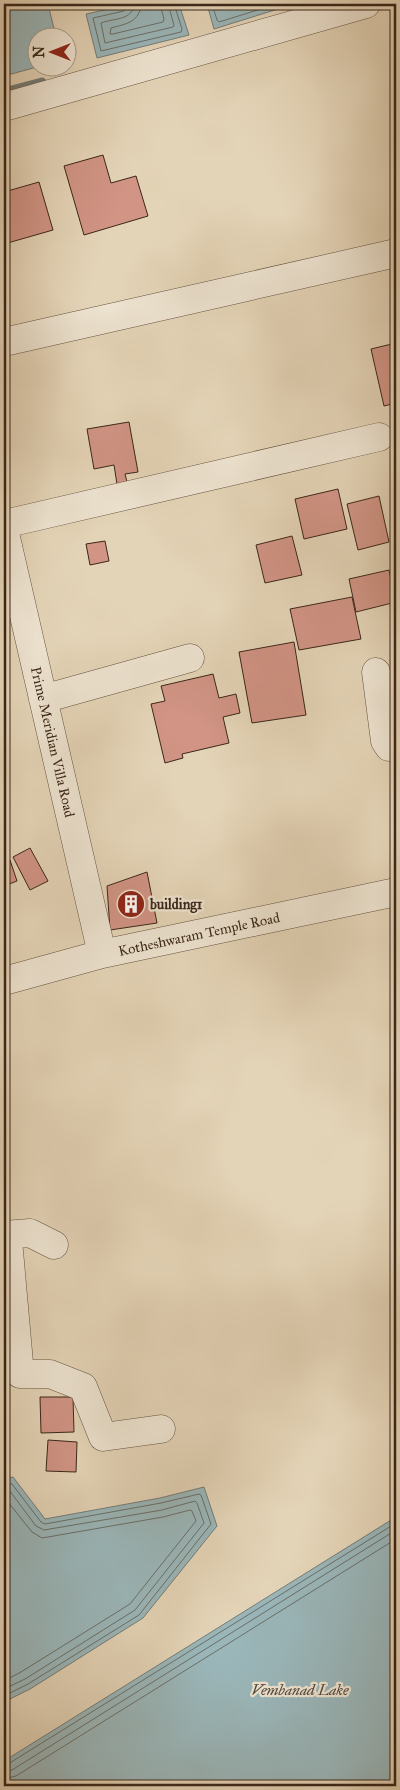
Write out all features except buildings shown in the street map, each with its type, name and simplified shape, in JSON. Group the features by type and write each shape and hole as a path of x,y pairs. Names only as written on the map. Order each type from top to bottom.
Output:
{"street":[{"path":"4,107 366,4"},
{"path":"4,342 396,254"},
{"path":"4,524 379,437"},
{"name":"Prime Meridian Villa Road","path":"4,529 102,954"},
{"path":"43,699 190,658"},
{"path":"376,672 385,741 388,747 396,748"},
{"name":"Kotheshwaram Temple Road","path":"4,981 102,954 396,892"},
{"path":"4,1234 30,1233 54,1245"},
{"path":"4,1242 9,1251 20,1374 50,1374 83,1387 103,1437 161,1429"}],"water":[{"path":"4,4 48,4 54,28 28,28 28,69 4,76"},
{"path":"133,4 179,4 189,35 97,58 86,14"},
{"path":"207,4 294,4 214,29"},
{"path":"13,1477 45,1519 160,1498 204,1487 217,1526 143,1618 30,1689 4,1702 4,1479"},
{"name":"Vembanad Lake","path":"396,1517 396,1786 4,1786 4,1761"}],"waterway":[{"path":"4,92 42,82"}],"place":[{"name":"building1","path":"131,904"}]}
